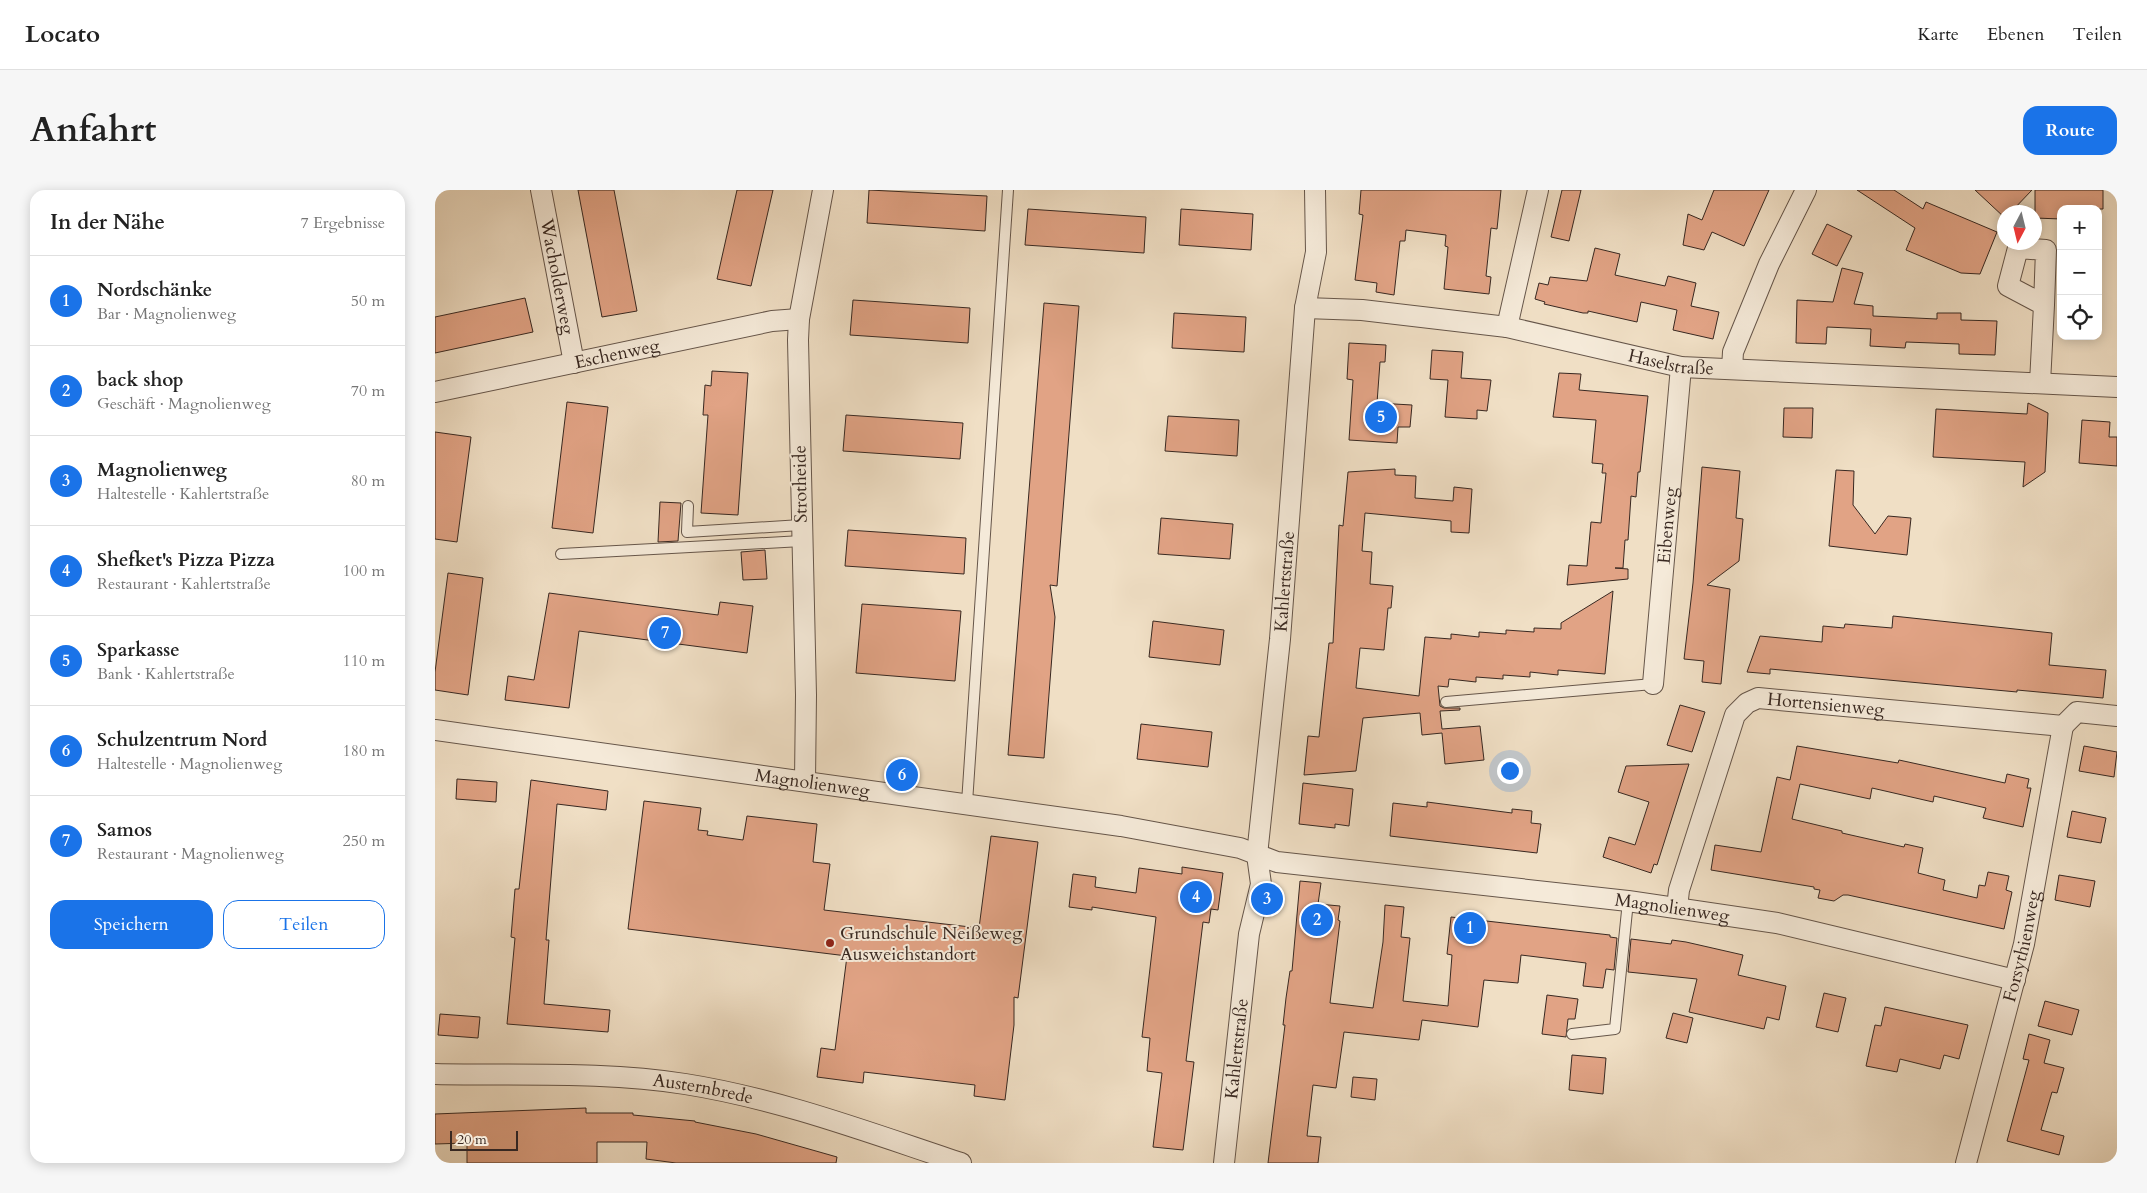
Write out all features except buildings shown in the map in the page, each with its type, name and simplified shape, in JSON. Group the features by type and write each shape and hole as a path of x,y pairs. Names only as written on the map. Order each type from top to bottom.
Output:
{"street":[{"name":"Wacholderweg","path":"541,190 574,363"},
{"name":"Strotheide","path":"805,780 806,695 799,319 823,190"},
{"name":"Kahlertstraße","path":"1224,1163 1249,934 1261,884 1257,857 1280,639 1306,305 1316,252 1315,190"},
{"path":"1507,327 1538,190"},
{"path":"1731,369 1733,352 1769,264 1806,190"},
{"name":"Haselstraße","path":"1306,305 1507,327 1681,367 2117,387"},
{"path":"2040,383 2044,305"},
{"name":"Eschenweg","path":"435,392 772,321 799,319"},
{"name":"Eibenweg","path":"1653,684 1681,367"},
{"name":"Hortensienweg","path":"1677,908 1679,890 1735,714 1747,703 1759,698 2063,726"},
{"path":"2063,726 2077,712 2117,716"},
{"name":"Forsythienweg","path":"1966,1163 2025,944 2063,726"},
{"name":"Magnolienweg","path":"435,730 805,780 1121,826 1240,848 1257,857 1280,862 1628,901 1777,923 2015,980"},
{"name":"Austernbrede","path":"435,1074 591,1074 684,1084 775,1102 960,1163"}],"lane":[{"path":"967,803 1009,190"},
{"path":"688,506 687,532 802,533"},
{"path":"561,554 802,533"},
{"path":"1446,702 1653,684"},
{"path":"1571,1034 1615,1028 1628,901"}],"place":[{"name":"Sparkasse","path":"1381,417"},
{"name":"Samos","path":"665,633"},
{"name":"Schulzentrum Nord","path":"902,775"},
{"name":"Shefket's Pizza Pizza","path":"1196,897"},
{"name":"Magnolienweg","path":"1267,899"},
{"name":"back shop","path":"1317,920"},
{"name":"Nordschänke","path":"1470,928"},
{"name":"Grundschule Neißeweg Ausweichstandort","path":"830,943"}]}
